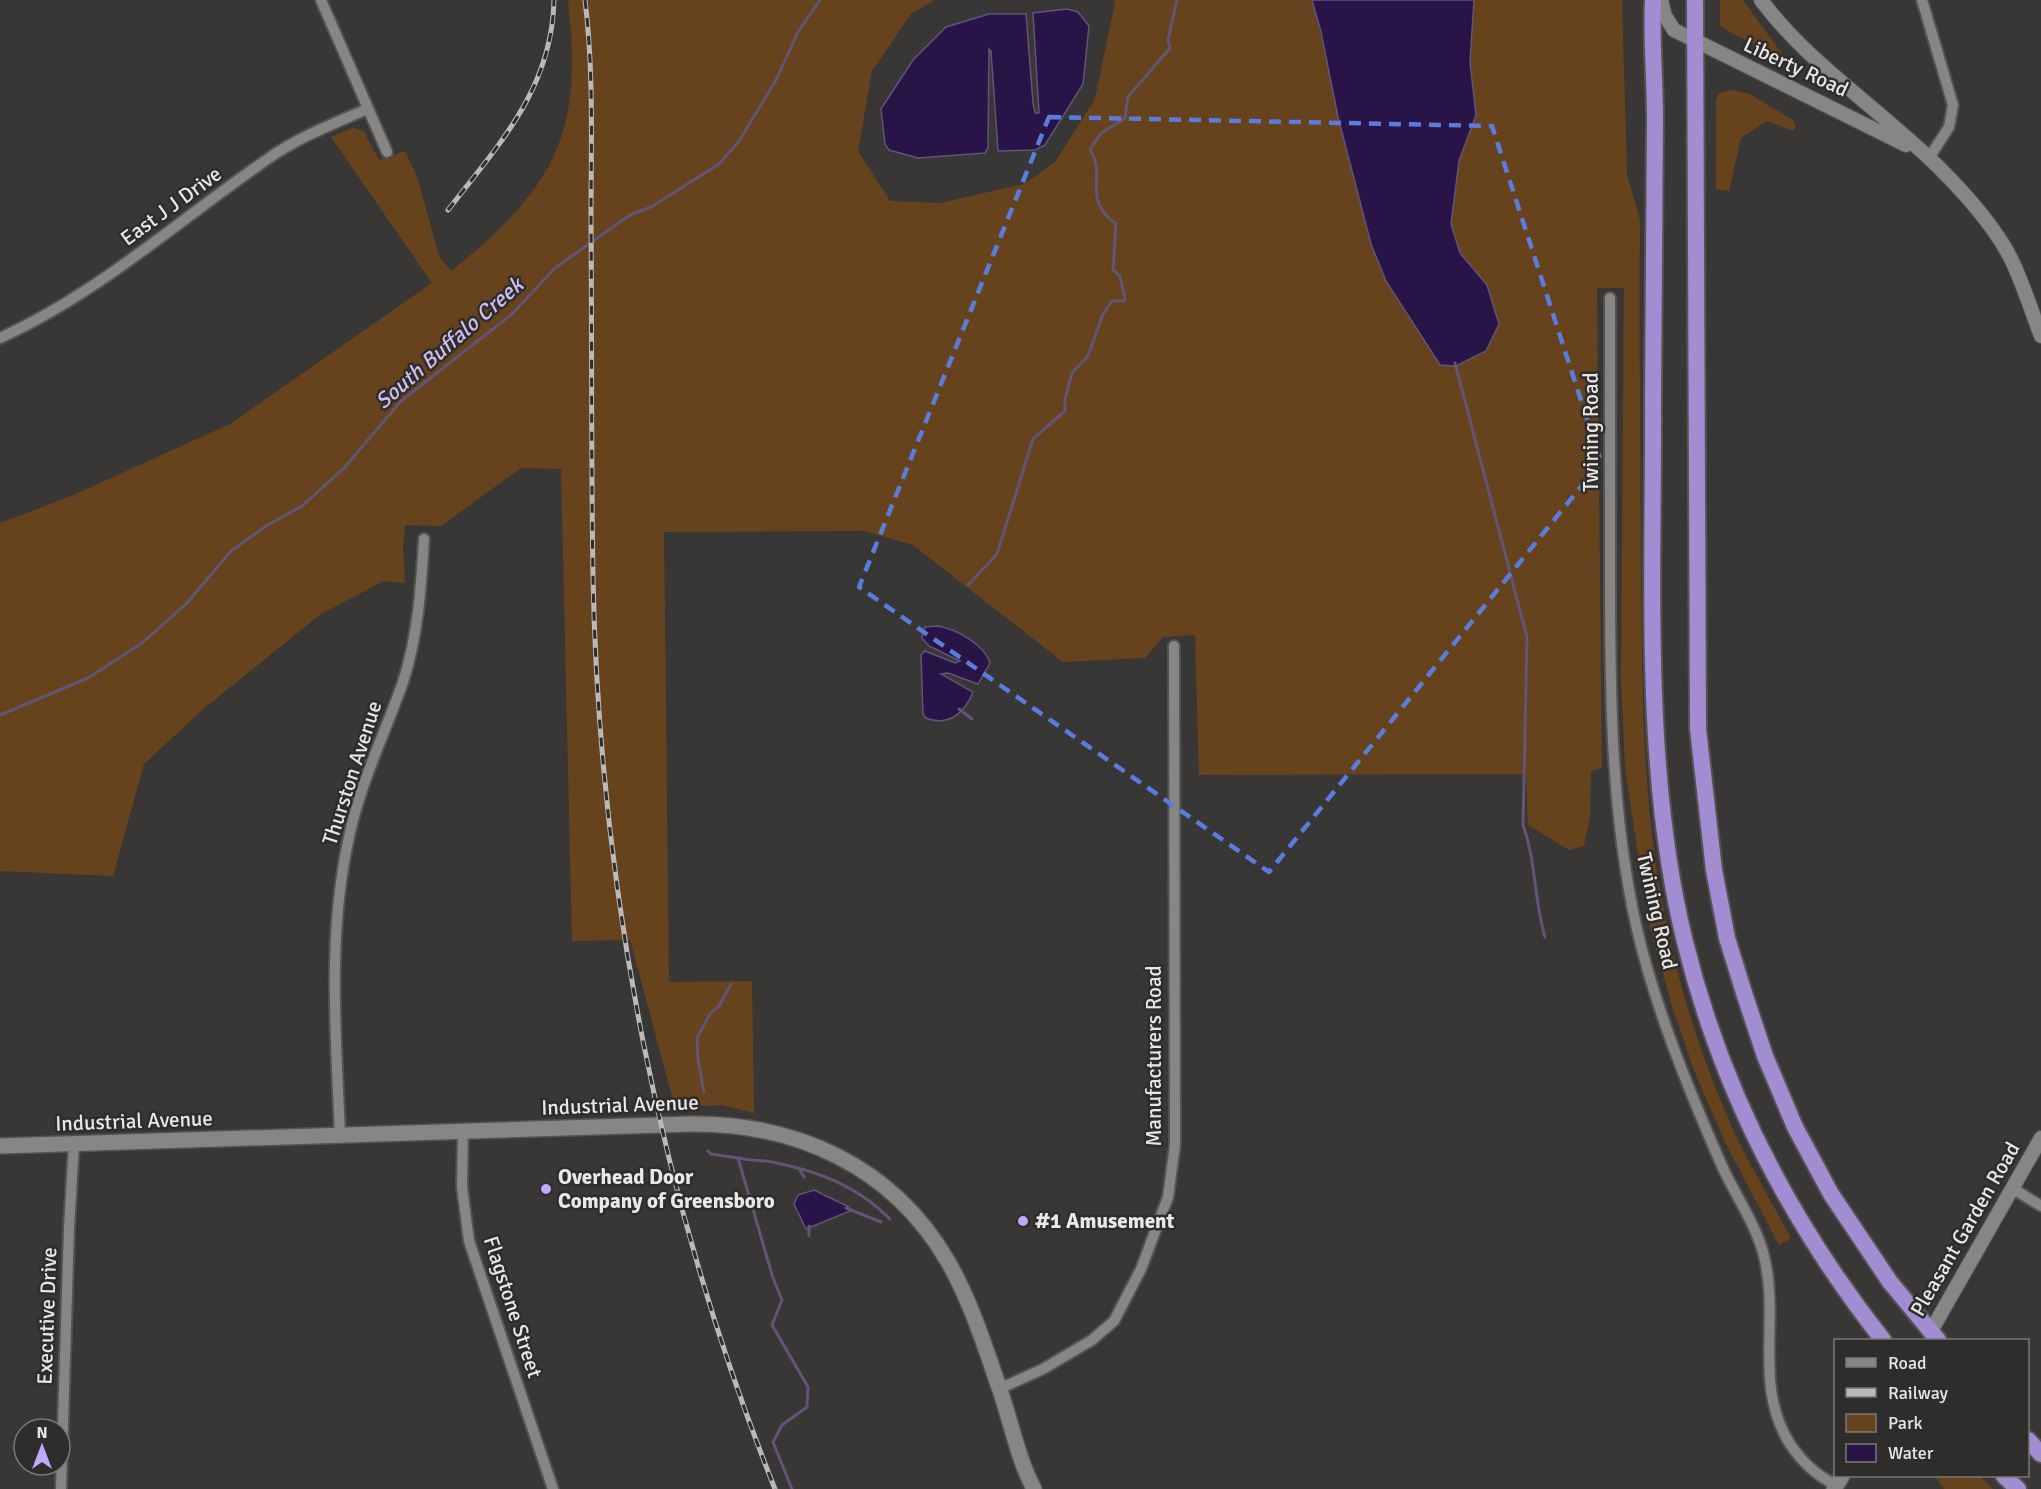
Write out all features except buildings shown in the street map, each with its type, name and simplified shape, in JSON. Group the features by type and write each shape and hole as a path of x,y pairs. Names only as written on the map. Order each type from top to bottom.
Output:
{"highway":[{"path":"1653,0 1654,664 1660,778 1671,867 1685,941 1703,1006 1744,1118 1788,1200 1839,1282 1882,1339"},
{"path":"1695,0 1698,729 1714,870 1727,938 1744,996 1794,1127 1831,1194 1890,1282 1931,1337"},
{"path":"2029,1441 2041,1454"},
{"path":"2005,1477 2018,1489"}],"main road":[{"name":"Industrial Avenue","path":"0,1146 726,1124 769,1130 816,1145 873,1178 907,1207 927,1229 959,1283 1034,1489"}],"street":[{"path":"321,0 387,152"},
{"name":"Liberty Road","path":"1661,0 1665,16 1674,30 1859,120 1929,158"},
{"name":"Liberty Road","path":"1761,0 1778,24 1807,52 1929,158 1966,196 2013,262 2041,336"},
{"path":"1922,0 1953,105 1949,127 1929,158"},
{"name":"East J J Drive","path":"0,338 31,324 105,278 270,157 309,135 367,109"},
{"name":"Twining Road","path":"1611,298 1612,735 1622,837 1636,926 1688,1087 1764,1255 1768,1286 1768,1370 1775,1413 1782,1431 1797,1455 1812,1470 1837,1483"},
{"name":"Thurston Avenue","path":"340,1136 334,951 338,892 349,834 403,680 416,632 424,539"},
{"name":"Manufacturers Road","path":"999,1389 1043,1369 1092,1340 1114,1321 1141,1269 1168,1197 1175,1144 1174,646"},
{"name":"Flagstone Street","path":"462,1132 462,1187 470,1241 553,1489"},
{"name":"Pleasant Garden Road","path":"1931,1337 2041,1138"},
{"name":"Executive Drive","path":"61,1489 69,1228 74,1144"},
{"path":"2012,1188 2041,1206"}],"highlighted area":[{"path":"1049,117 1492,126 1601,462 1269,872 859,587"}],"green space":[{"path":"568,0 935,0 911,14 872,71 858,151 890,201 940,203 1024,184 1055,162 1095,99 1115,3 1113,0 1312,0 1353,177 1386,281 1487,285 1460,253 1451,224 1459,161 1476,115 1470,62 1474,0 1622,0 1627,174 1640,220 1642,650 1648,789 1658,881 1680,980 1715,1086 1749,1162 1791,1238 1779,1245 1725,1142 1695,1073 1672,1006 1651,930 1625,769 1621,681 1624,288 1597,288 1602,768 1591,771 1590,816 1584,846 1569,850 1528,825 1526,774 1199,775 1195,635 1163,637 1145,658 1063,662 913,545 864,531 664,532 669,982 752,981 754,1113 722,1105 675,1107 630,940 572,941 561,469 521,468 441,526 405,525 403,545 405,583 384,581 321,614 202,710 144,764 113,876 0,871 0,523 69,497 230,424 432,283 331,137 352,128 363,130 379,160 405,151 418,179 439,256 451,271 487,241 538,184 554,154 565,122 571,87 572,46"},
{"path":"1720,0 1743,0 1788,62 1724,29 1720,25"},
{"path":"1731,90 1750,94 1793,120 1796,127 1793,131 1767,121 1741,138 1729,191 1716,189 1716,100 1719,93"},
{"path":"1936,1477 1980,1477 1993,1489 1944,1489"}],"water":[{"path":"1312,0 1474,0 1470,62 1476,115 1459,161 1451,224 1460,253 1487,285 1499,324 1486,351 1456,366 1440,365 1386,281 1371,244 1338,117 1321,32"},
{"path":"1067,9 1078,12 1089,26 1083,84 1045,145 1035,150 998,151 991,51 989,49 988,148 985,153 918,158 889,150 885,144 881,109 913,60 946,27 989,14 1026,14 1033,103 1035,113 1039,113 1033,13"},
{"path":"938,626 969,639 982,650 990,663 978,684 948,673 941,674 973,692 970,700 960,712 942,721 926,718 923,714 921,655 925,651 955,663 960,661 929,646 922,638 925,627"},
{"path":"814,1190 849,1207 850,1211 806,1229 794,1204 798,1195"}],"waterway":[{"name":"South Buffalo Creek","path":"0,715 88,678 142,643 186,604 231,551 266,526 302,506 344,468 401,401 512,314 555,268 630,215 651,207 719,164 739,141 776,80 798,32 820,0"},
{"path":"968,585 997,554 1033,439 1065,411 1065,399 1072,373 1088,356 1103,314 1112,301 1124,301 1125,299 1120,276 1113,270 1116,224 1099,205 1097,170 1090,150 1100,134 1125,118 1128,97 1170,48 1168,40 1177,0"},
{"path":"1455,363 1527,637 1523,825 1545,937"},
{"path":"959,709 972,719"},
{"path":"704,1092 698,1060 697,1038 731,984"},
{"path":"708,1151 711,1154 738,1158 773,1278 782,1300 772,1325 808,1387 807,1407 782,1425 773,1442 792,1489"},
{"path":"739,1158 772,1162 836,1181 864,1197 890,1219"},
{"path":"799,1168 804,1177"},
{"path":"846,1208 881,1222"},
{"path":"809,1226 809,1236"}],"railway":[{"path":"448,210 503,138 533,88 544,61 551,32 554,0"},
{"path":"585,0 590,54 591,110 593,577 598,694 608,810 623,926 643,1042 668,1156 699,1269 734,1380 775,1489"}],"place":[{"name":"Overhead Door Company of Greensboro","path":"546,1189"},
{"name":"#1 Amusement","path":"1023,1221"}]}
